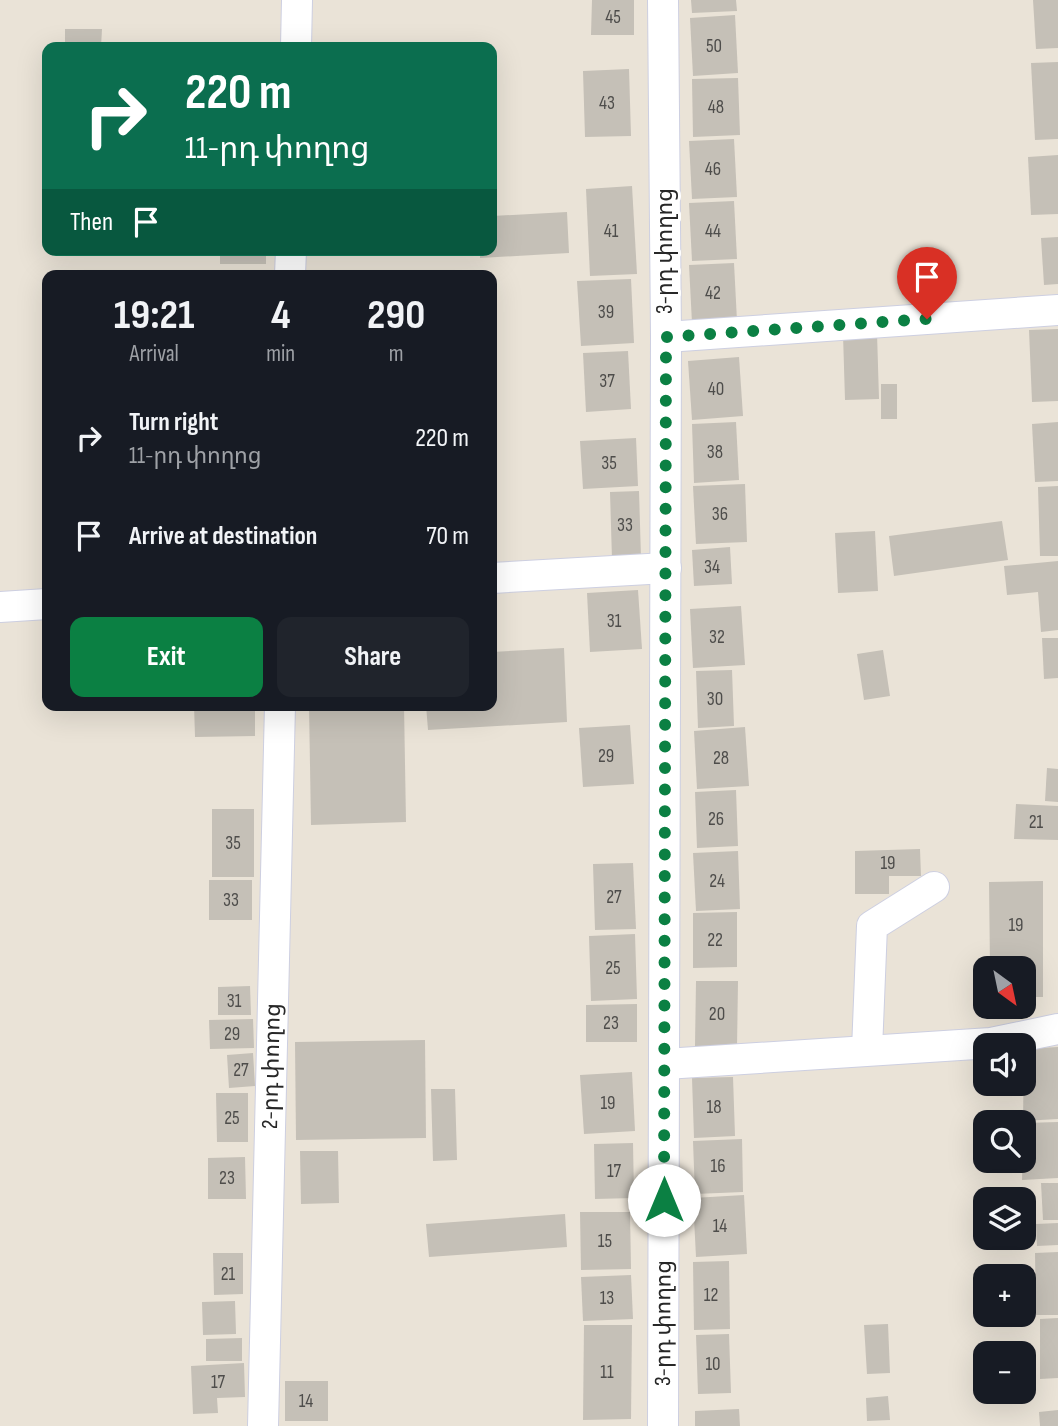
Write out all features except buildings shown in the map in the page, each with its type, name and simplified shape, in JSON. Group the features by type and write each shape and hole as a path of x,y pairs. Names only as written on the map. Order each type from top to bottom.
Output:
{"street":[{"path":"296,42 297,0"},
{"name":"3-րդ փողոց","path":"663,0 666,337 663,1426"},
{"path":"666,337 1058,310"},
{"path":"497,578 666,568"},
{"path":"0,607 42,604"},
{"name":"2-րդ փողոց","path":"263,1426 280,711"},
{"path":"867,1050 872,926 934,887"},
{"path":"665,1064 991,1043 1058,1028"}],"route":[{"path":"664,1200 666,337 927,319"}]}
